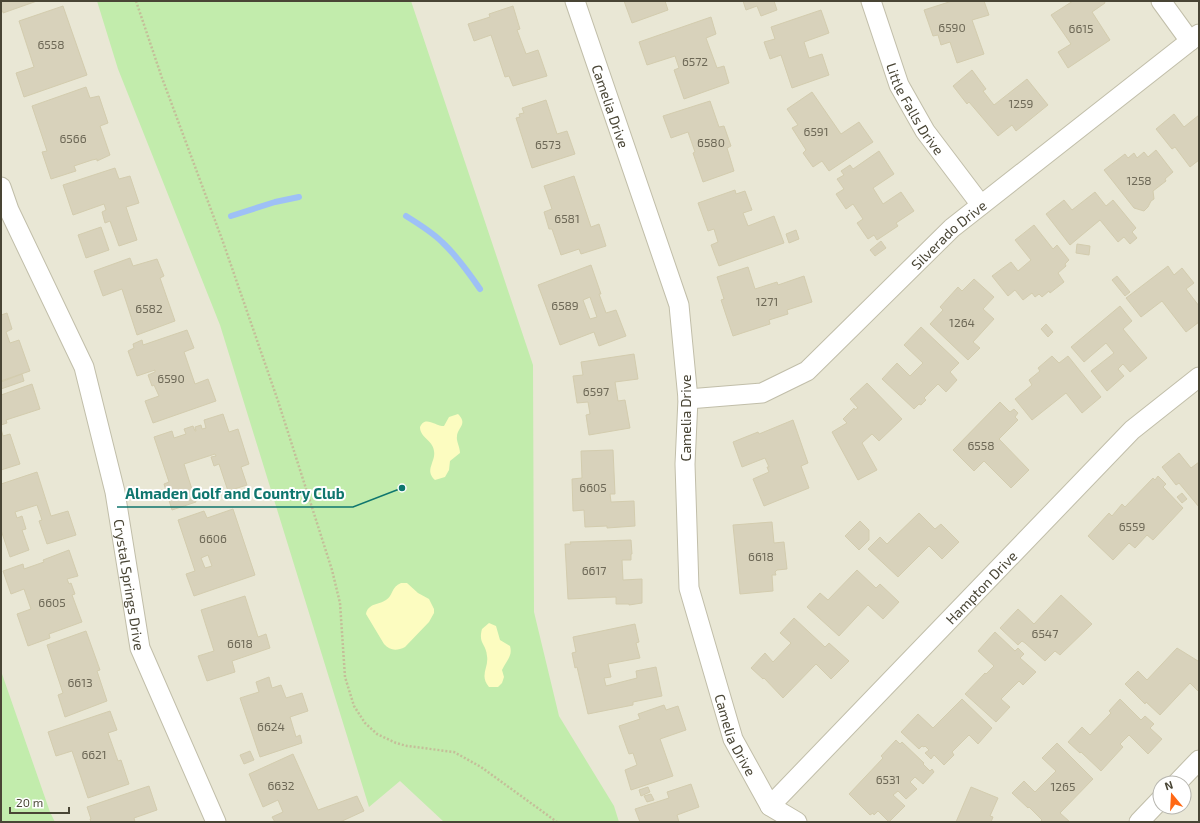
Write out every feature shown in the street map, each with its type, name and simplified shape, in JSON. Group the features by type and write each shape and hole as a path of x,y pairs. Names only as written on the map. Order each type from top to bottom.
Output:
{"street":[{"name":"Camelia Drive","path":"575,1 679,305 688,399 685,464 688,588 734,739 770,806"},
{"name":"Little Falls Drive","path":"871,1 899,85 925,131 981,205"},
{"path":"1161,1 1195,38"},
{"name":"Silverado Drive","path":"688,399 762,393 807,370 952,228 1195,38"},
{"name":"Crystal Springs Drive","path":"1,187 9,210 84,368 115,492 140,648 216,822"},
{"name":"Hampton Drive","path":"770,806 1132,430 1199,377"},
{"path":"1185,775 1199,760"},
{"path":"770,806 797,822"},
{"path":"1139,822 1152,808"}],"path":[{"path":"136,1 162,78 223,242 276,394 332,570 340,604 345,677 354,706 365,723 377,734 406,746 447,750 458,754 481,767 557,822"}],"shaded area":[{"path":"1,1 1199,1 1199,822 1,822"},
{"path":"97,1 411,1 533,365 534,612 559,716 614,806 619,822 444,822 400,781 369,807 220,325 118,69"},
{"path":"1,671 50,812 55,822 1,822"}],"sand":[{"path":"458,414 462,420 462,425 457,438 460,453 450,461 449,470 445,477 435,480 430,473 434,455 433,447 422,434 420,427 427,421 444,426 449,417"},
{"path":"401,583 407,583 418,593 429,599 434,609 434,613 429,622 405,647 394,650 384,644 366,614 367,610 371,606 383,602 390,596 395,587"},
{"path":"489,623 496,626 500,640 510,646 511,650 510,656 502,670 504,677 502,683 498,687 489,687 486,683 484,675 487,656 481,634 482,629"}],"building":[{"path":"1,1 37,1 3,13 3,11 1,12"},
{"path":"624,1 665,1 668,10 632,23"},
{"path":"743,1 774,1 777,10 761,16 757,6 746,10"},
{"path":"952,1 984,1 989,15 972,20 984,54 957,63 950,42 941,45 938,35 933,36 924,10"},
{"path":"1073,1 1104,1 1105,3 1092,12 1110,40 1068,68 1058,52 1071,44 1051,15"},
{"path":"63,6 87,75 24,97 16,73 34,67 19,21"},
{"path":"513,6 520,29 517,30 526,54 538,50 547,76 513,86 509,76 505,77 491,35 474,41 468,24 490,17 489,14"},
{"path":"821,10 829,33 804,42 809,58 822,54 829,75 792,88 781,55 770,59 764,42 775,39 771,27"},
{"path":"711,17 716,34 706,38 717,68 724,66 729,83 684,99 674,70 679,68 675,56 647,65 639,42"},
{"path":"972,70 986,89 983,91 994,105 1027,79 1048,105 1016,131 1012,125 998,136 969,102 967,104 953,86"},
{"path":"86,87 90,98 99,96 108,123 100,126 110,155 97,161 97,159 92,160 74,166 76,171 51,179 42,152 47,151 32,106"},
{"path":"812,92 841,134 859,122 873,142 829,171 822,161 813,167 803,153 806,150 792,128 798,125 787,109"},
{"path":"546,100 557,134 567,131 575,154 532,168 516,118 520,117 519,114 524,113 522,108"},
{"path":"710,101 719,127 724,126 731,146 727,148 734,171 703,182 693,153 695,152 688,132 671,138 663,116"},
{"path":"1174,114 1184,127 1199,115 1199,160 1190,167 1175,147 1172,149 1156,129"},
{"path":"1156,150 1173,172 1165,179 1166,181 1153,191 1154,199 1144,211 1134,208 1104,170 1125,154 1128,158 1134,153 1137,158 1144,152 1148,157"},
{"path":"879,151 894,174 873,188 883,204 901,192 914,211 896,223 898,226 877,240 874,235 868,239 857,223 863,219 853,204 846,209 836,194 844,189 837,179 844,175 841,171 850,165 853,169"},
{"path":"115,168 119,179 130,176 139,203 126,207 137,240 119,246 110,221 105,223 102,212 106,210 104,204 73,215 63,185"},
{"path":"574,176 591,227 599,224 606,246 581,254 579,249 561,255 552,229 549,229 544,212 552,209 544,186"},
{"path":"735,190 736,194 745,191 752,210 743,213 748,226 774,216 784,243 719,266 711,245 718,242 714,229 708,231 698,203"},
{"path":"1095,192 1106,206 1113,200 1136,228 1132,232 1137,238 1130,244 1124,237 1118,242 1100,220 1070,245 1046,214 1064,200 1072,210"},
{"path":"1034,225 1053,249 1057,245 1069,260 1065,264 1066,266 1058,273 1064,282 1050,293 1049,291 1042,297 1039,294 1035,297 1032,293 1023,300 1015,290 1008,296 992,276 1011,262 1018,271 1031,260 1015,240"},
{"path":"101,227 109,250 86,258 78,235"},
{"path":"796,230 799,239 789,243 786,234"},
{"path":"881,241 886,248 875,256 870,250"},
{"path":"1077,244 1090,246 1089,255 1076,253"},
{"path":"130,258 133,266 157,259 164,276 160,278 175,321 137,335 122,289 103,296 94,271"},
{"path":"591,265 606,313 616,310 626,336 599,346 594,332 560,345 538,285","holes":["590,297 597,317 590,319 583,300"]},
{"path":"1168,266 1174,275 1182,268 1194,283 1186,289 1199,306 1199,322 1186,332 1162,301 1141,317 1126,298"},
{"path":"748,267 755,289 777,282 778,285 804,276 812,302 787,310 788,314 769,320 770,324 733,336 721,300 724,299 717,277"},
{"path":"1117,276 1130,292 1125,296 1112,280"},
{"path":"974,279 994,297 983,309 994,319 973,342 980,348 968,360 930,324 943,310 940,307 958,287 962,291"},
{"path":"1120,306 1132,321 1123,329 1147,358 1130,372 1123,364 1118,369 1124,376 1107,391 1091,371 1114,353 1106,343 1084,362 1071,347"},
{"path":"7,313 12,329 6,332 10,343 19,340 30,371 1,381 1,315"},
{"path":"1046,324 1053,332 1048,337 1041,329"},
{"path":"921,327 959,363 950,372 957,380 946,392 938,384 924,398 926,400 914,409 882,379 897,363 910,376 923,363 904,345"},
{"path":"187,330 194,348 184,352 195,384 208,379 216,401 153,423 145,401 159,396 154,385 152,386 148,375 155,372 155,370 137,376 128,351 134,348 133,344 142,340 143,345"},
{"path":"634,354 638,379 615,382 618,401 625,400 630,428 589,435 586,415 590,414 588,402 577,403 573,376 583,375 581,362"},
{"path":"1052,356 1059,363 1068,356 1101,397 1082,413 1066,393 1032,420 1015,399 1032,385 1029,380 1040,371 1038,368"},
{"path":"22,374 24,381 1,389 1,382"},
{"path":"867,383 902,419 879,441 872,434 862,443 877,470 858,480 832,432 847,423 843,419 854,408 855,410 858,408 850,399"},
{"path":"32,384 40,409 6,420 7,423 1,425 1,395"},
{"path":"1000,402 1010,412 1014,409 1018,413 1015,417 1018,420 999,439 1029,470 1011,488 984,461 974,471 953,450"},
{"path":"223,414 229,432 238,429 249,464 241,467 247,485 228,491 219,464 214,466 211,457 216,456 215,454 184,464 196,502 172,510 164,484 169,482 154,437 172,431 174,438 186,434 184,429 193,426 195,431 195,427 201,425 202,429 206,428 204,420"},
{"path":"793,420 808,463 801,466 809,488 764,506 753,479 769,472 767,467 769,467 765,458 742,467 733,442 758,432 759,434"},
{"path":"1,429 3,436 10,434 20,464 1,470"},
{"path":"613,450 615,494 610,494 611,502 634,501 635,526 607,528 607,526 585,527 584,510 573,511 572,479 582,478 581,451"},
{"path":"1179,453 1191,468 1199,462 1199,507 1179,483 1176,485 1162,467"},
{"path":"37,472 51,516 68,511 76,535 47,544 39,521 42,520 37,505 15,512 17,518 22,516 26,529 22,530 29,550 10,557 1,530 1,484"},
{"path":"1158,476 1166,484 1163,487 1183,508 1153,540 1147,535 1135,548 1129,543 1113,560 1088,536 1109,513 1112,516 1122,504 1125,507 1153,478 1155,480"},
{"path":"1182,493 1187,499 1182,503 1177,497"},
{"path":"233,509 255,575 194,596 186,574 195,571 178,520 204,511 207,518","holes":["208,555 212,566 205,568 201,558"]},
{"path":"919,513 935,529 941,524 959,542 942,559 929,546 898,577 868,549 880,537 887,544"},
{"path":"860,521 869,530 869,540 859,550 845,536"},
{"path":"772,522 774,543 784,542 787,569 777,570 775,572 776,575 772,575 773,591 740,594 733,525"},
{"path":"631,540 631,560 622,560 623,580 642,579 642,603 629,605 616,604 616,597 568,599 565,544 571,544 570,542"},
{"path":"69,550 78,576 67,579 69,584 71,583 75,594 72,595 82,622 49,634 50,638 28,646 17,614 31,609 24,589 11,594 3,571 23,564 24,569 44,562 43,560"},
{"path":"857,570 876,588 880,584 899,602 883,619 868,605 839,636 807,607 820,593 828,600"},
{"path":"1061,595 1092,624 1060,655 1055,651 1045,661 1022,641 1018,645 1000,628 1018,609 1034,624"},
{"path":"245,596 258,637 266,634 270,648 232,661 235,672 207,681 198,656 214,651 201,610"},
{"path":"794,618 825,647 829,643 849,661 831,679 816,664 783,698 764,678 763,679 751,668 765,653 773,662 791,643 780,633"},
{"path":"635,624 639,642 636,643 640,658 608,664 611,677 604,678 606,686 637,678 636,671 656,667 662,696 633,702 633,705 588,714 577,667 575,668 572,653 576,652 573,637"},
{"path":"86,631 100,670 97,671 107,701 65,717 58,695 63,693 47,645"},
{"path":"995,632 1015,651 1018,648 1024,654 1020,658 1036,672 1023,685 1019,681 1001,699 1010,707 996,722 965,694 985,673 986,674 994,666 978,651"},
{"path":"1177,648 1198,661 1199,660 1199,692 1190,683 1160,715 1146,702 1145,704 1125,684 1138,671 1147,680"},
{"path":"269,677 272,688 281,685 286,698 302,693 308,711 290,717 296,737 300,735 302,743 260,757 240,698 259,692 256,682"},
{"path":"962,699 992,728 978,744 969,735 952,752 954,755 944,765 934,755 931,759 925,753 929,750 925,746 922,746 919,749 901,732 918,714 933,728"},
{"path":"1120,699 1141,720 1145,716 1154,724 1150,728 1162,739 1148,754 1129,735 1120,744 1123,747 1101,771 1068,742 1082,727 1090,735 1111,713 1109,711"},
{"path":"664,705 666,710 678,706 686,730 660,739 673,776 631,790 625,770 637,765 633,753 629,754 619,726 640,719 638,714"},
{"path":"110,711 117,730 108,733 118,761 121,760 129,784 88,798 72,751 56,756 48,732"},
{"path":"896,740 900,744 902,742 924,763 923,764 930,771 932,769 934,772 923,784 915,777 910,782 917,789 906,799 898,791 893,795 905,806 889,822 878,811 874,815 873,813 870,815 849,794 883,758 881,756"},
{"path":"1057,743 1093,779 1060,813 1070,822 1042,822 1042,820 1029,807 1028,808 1012,793 1024,781 1035,792 1056,771 1042,758"},
{"path":"250,751 254,760 244,764 240,755"},
{"path":"293,754 318,810 357,796 364,811 340,822 275,822 272,817 283,812 278,800 263,807 249,774"},
{"path":"691,784 699,807 677,815 679,822 640,822 635,809 669,798 667,792"},
{"path":"149,786 157,810 134,818 135,822 91,822 87,807"},
{"path":"648,787 650,792 641,796 639,790"},
{"path":"971,787 998,798 990,816 993,817 991,822 956,822"},
{"path":"651,794 654,800 647,802 644,796"}],"waterway":[{"path":"231,216 275,202 299,197"},
{"path":"406,216 430,231 438,238 462,265 480,289"}],"place":[{"name":"Almaden Golf and Country Club","path":"402,488"}]}
